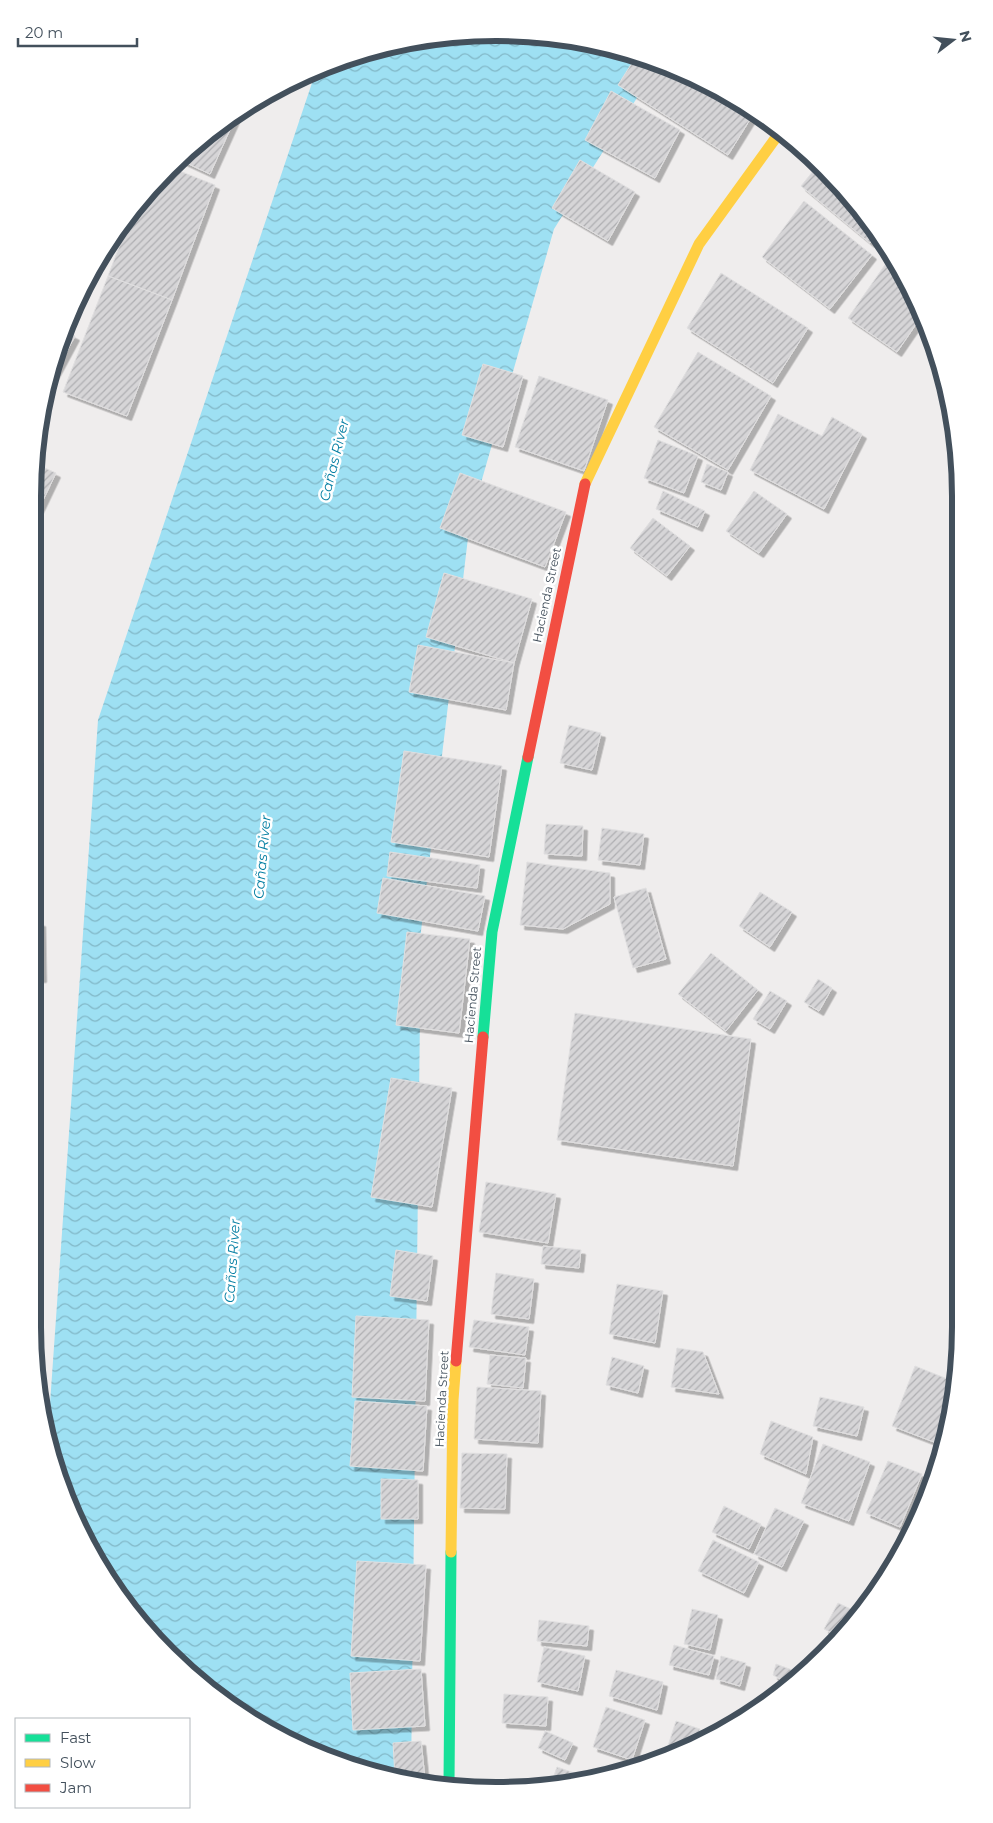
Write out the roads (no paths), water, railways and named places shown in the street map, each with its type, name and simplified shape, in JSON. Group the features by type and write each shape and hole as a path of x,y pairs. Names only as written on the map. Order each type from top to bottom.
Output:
{"street":[{"name":"Hacienda Street","path":"449,1779 454,1400 492,932 583,488 699,244 776,137"}],"water":[{"name":"Cañas River","path":"496,41 556,45 585,50 655,70 554,229 470,521 421,931 411,1774 350,1758 295,1735 244,1705 196,1669 154,1627 118,1579 88,1528 65,1473 49,1412 98,720 313,80 350,65 408,50 437,45"}]}
